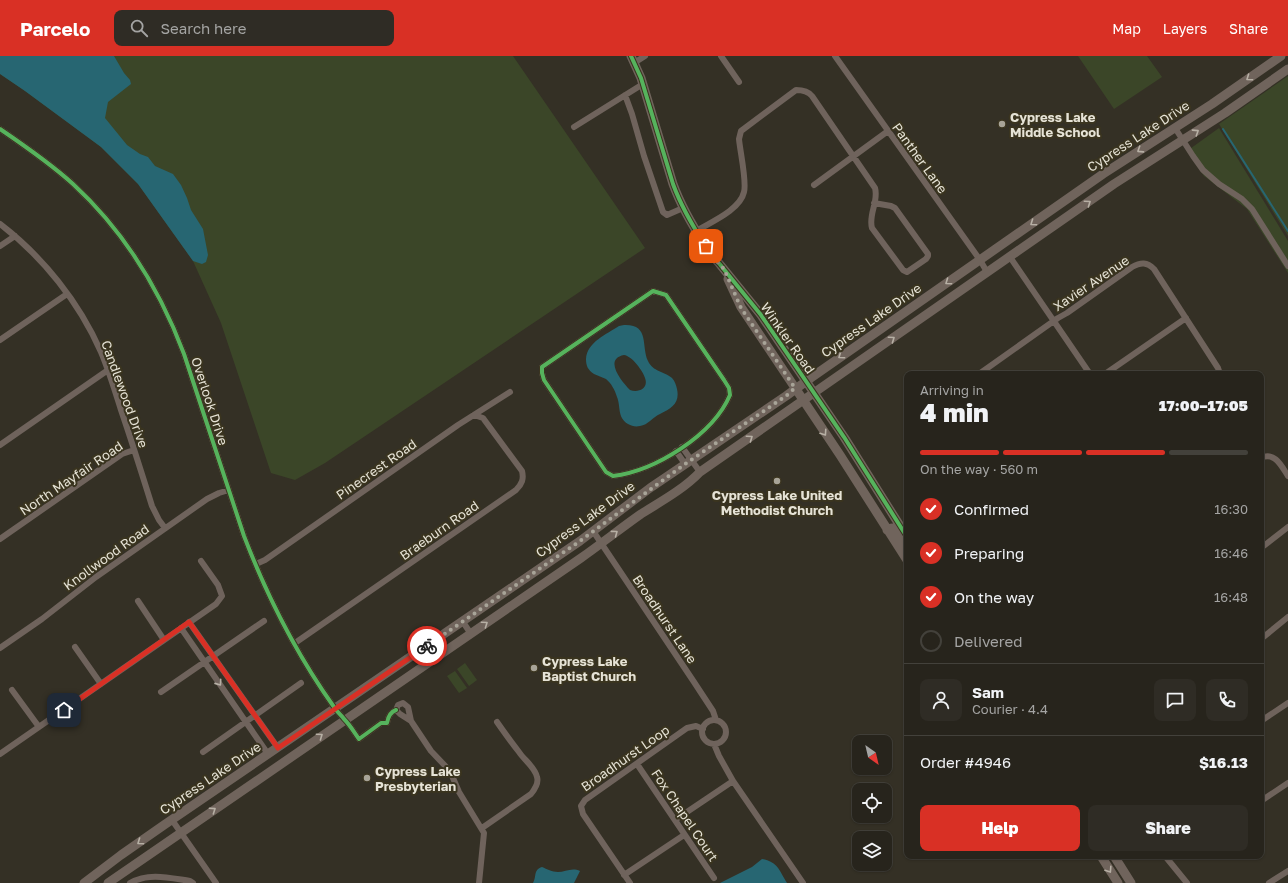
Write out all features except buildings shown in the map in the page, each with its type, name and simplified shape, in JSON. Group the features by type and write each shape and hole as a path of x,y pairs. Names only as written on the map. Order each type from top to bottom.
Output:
{"main road":[{"name":"Cypress Lake Drive","path":"84,883 121,855 463,622 688,462 786,396 795,388 1103,174 1212,104 1281,56"},
{"name":"Winkler Road","path":"633,59 643,84 673,184 683,208 696,231 713,257 761,315 874,484 904,532"},
{"name":"Cypress Lake Drive","path":"108,883 601,544 684,486 700,472 1114,184 1225,113 1288,69"},
{"name":"Winkler Road","path":"724,269 741,308 840,455 904,556"},
{"path":"887,530 892,528 904,543"},
{"path":"1102,859 1118,883"},
{"path":"1116,859 1132,883"}],"street":[{"path":"633,59 645,56"},
{"path":"721,56 739,82"},
{"name":"Panther Lane","path":"835,56 987,272"},
{"path":"574,127 643,84"},
{"path":"696,231 730,210 742,198 745,188 739,139 741,131 793,92 800,90 810,94 855,156 875,188 876,195 874,203 871,220 872,228 903,270 907,272 926,259 928,254 895,208 874,203"},
{"path":"624,95 632,114 644,156 663,212 667,215 683,208"},
{"path":"1175,128 1193,156 1208,175 1219,184 1237,194 1247,204 1288,266"},
{"name":"Overlook Drive","path":"0,129 51,166 91,201 118,233 150,279 174,326 244,536 267,590 294,643 335,709 345,719 359,739 381,723 387,723 392,711 396,710"},
{"path":"814,185 888,131"},
{"name":"Candlewood Drive","path":"0,224 15,236 40,261 67,294 91,333 108,370 155,513 165,528"},
{"path":"0,246 15,236"},
{"path":"1010,257 1088,371"},
{"name":"Xavier Avenue","path":"983,371 1054,320 1132,267 1144,263 1150,265 1154,269 1219,371"},
{"path":"653,291 666,295 724,380 729,388 730,395 722,411 708,427 682,447 666,459 624,475 613,476 606,472 544,380 542,367 653,291"},
{"path":"0,340 67,294"},
{"path":"1109,371 1186,318"},
{"path":"0,445 108,370"},
{"name":"Pinecrest Road","path":"256,564 510,392"},
{"name":"Braeburn Road","path":"294,643 516,490 521,484 523,478 522,471 483,418 474,415"},
{"path":"682,447 688,462"},
{"name":"North Mayfair Road","path":"0,539 122,454 134,450"},
{"path":"676,451 700,472"},
{"path":"1264,457 1270,456 1276,459 1288,476"},
{"name":"Knollwood Road","path":"0,648 42,619 96,577 207,499 229,490"},
{"path":"1264,546 1288,527"},
{"name":"Broadhurst Lane","path":"593,531 694,682 713,712 716,720"},
{"path":"0,754 216,604 222,596 218,585 202,561"},
{"path":"138,601 164,640"},
{"path":"1264,637 1288,617"},
{"path":"161,692 264,621"},
{"path":"189,622 278,748"},
{"path":"463,622 471,634"},
{"path":"181,628 268,754"},
{"path":"74,647 101,684"},
{"path":"203,752 301,683"},
{"path":"12,690 39,727"},
{"path":"411,721 404,718 396,710 398,705 403,703 406,704 410,711 411,721 431,751 450,771 459,792 482,828 484,840 479,883"},
{"path":"1264,719 1288,703"},
{"path":"702,729 703,737 709,743 714,744 721,742 726,735 725,727 723,723 716,720"},
{"name":"Broadhurst Loop","path":"630,883 583,814 581,806 585,800 687,728 696,726 702,729 708,722 716,720"},
{"path":"482,828 531,794 537,786 538,781 532,768 519,753 497,722"},
{"path":"714,744 718,756 733,781 802,883"},
{"name":"Fox Chapel Court","path":"637,764 714,878"},
{"path":"675,820 733,781"},
{"path":"1264,799 1288,783"},
{"path":"172,820 216,883"},
{"path":"624,874 684,835"},
{"path":"1167,859 1187,883"},
{"path":"1269,883 1288,871"},
{"path":"130,883 145,877 162,877 190,881 193,883"}],"green space":[{"path":"0,56 513,56 645,248 325,463 295,480 271,473 221,323 193,261 138,184 101,147 0,74"},
{"path":"1078,56 1147,56 1162,77 1114,109"},
{"path":"1288,76 1288,236 1219,124"},
{"path":"1219,128 1288,241 1288,273 1247,209 1204,176 1187,151"},
{"path":"465,663 477,680 469,686 457,669"},
{"path":"455,671 467,688 459,693 447,676"}],"water":[{"path":"0,56 114,56 130,80 131,84 108,102 105,118 127,145 140,154 148,157 155,166 173,174 181,185 191,210 203,229 208,255 206,262 202,264 193,261 138,184 101,147 0,74"},
{"path":"624,325 638,328 643,337 646,355 650,365 672,378 677,389 678,394 676,401 668,410 657,415 646,424 640,426 632,426 622,418 614,389 606,379 592,372 586,364 587,353 594,343 619,326","holes":["624,355 637,364 645,378 646,382 642,389 636,391 630,390 616,371 615,361 618,357"]},
{"path":"762,859 775,864 787,883 720,883 752,867"},
{"path":"542,867 556,872 571,870 580,871 574,883 533,883 537,870"}],"waterway":[{"path":"1223,129 1288,231"}],"cycle path":[{"path":"631,56 641,78 673,184 691,223 705,245 761,315 844,437 904,532"},
{"path":"0,129 56,169 91,202 124,242 152,284 164,307 184,354 244,536 253,558 273,603 295,646 320,687 335,709 359,739 381,723 387,723 392,712 396,710"},
{"path":"653,291 666,295 724,380 729,388 730,395 722,410 710,424 697,437 681,449 647,467 613,476 606,472 544,380 542,367 653,291"}],"way so far":[{"path":"427,646 580,541 650,488 786,396 795,388 741,308 724,269 713,257 706,246"}],"place":[{"name":"Cypress Lake Middle School","path":"1002,124"},
{"name":"Cypress Lake United Methodist Church","path":"777,481"},
{"name":"Cypress Lake Baptist Church","path":"534,668"},
{"name":"Cypress Lake Presbyterian","path":"367,778"}],"route":[{"path":"64,710 189,622 278,748 427,646"}]}
